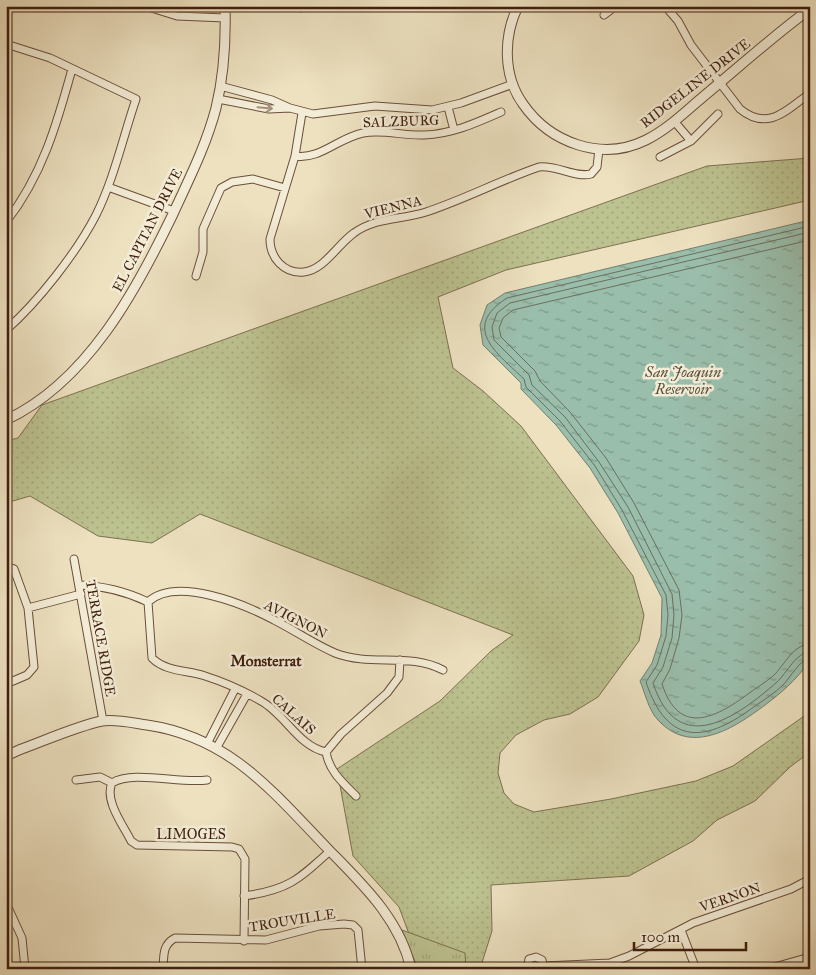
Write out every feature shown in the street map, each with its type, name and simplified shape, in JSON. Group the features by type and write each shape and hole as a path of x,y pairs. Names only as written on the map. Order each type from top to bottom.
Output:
{"street":[{"path":"146,6 193,18 225,18"},
{"name":"EL CAPITAN DRIVE","path":"6,420 45,397 76,367 135,289 199,159 218,99 224,54 225,6"},
{"name":"RIDGELINE DRIVE","path":"518,6 509,32 507,47 508,68 513,84 529,114 548,131 575,144 599,149 621,148 645,140 674,121 810,9"},
{"path":"604,15 616,6"},
{"path":"665,6 672,12 691,45 740,109 759,119 779,116 810,93"},
{"path":"6,44 33,51 136,99 108,187 80,242 25,311 6,330"},
{"path":"6,222 31,187 44,161 54,135 72,68"},
{"path":"220,86 272,100 302,113 331,113 375,106 419,110 448,107 513,84"},
{"path":"218,99 269,109 290,108"},
{"name":"SALZBURG","path":"448,107 454,130"},
{"name":"SALZBURG","path":"295,156 312,156 336,142 362,133 385,132 424,135 454,130 501,112"},
{"name":"VIENNA","path":"302,113 295,156 271,233 271,250 283,266 296,272 304,272 319,266 354,233 376,221 427,212 539,167 553,167 583,175 591,174 597,167 599,149"},
{"path":"660,157 691,142 718,114"},
{"path":"674,121 691,142"},
{"path":"196,276 203,252 203,228 221,188 232,182 253,179 285,188"},
{"path":"108,187 174,211"},
{"name":"TERRACE RIDGE","path":"74,559 102,721"},
{"path":"6,566 14,569 28,608 34,667 27,674 6,684"},
{"path":"79,585 103,586 134,595 148,602"},
{"name":"AVIGNON","path":"148,602 156,595 181,592 206,593 272,618 335,653 374,662 400,660 430,663 443,670"},
{"path":"28,608 81,594"},
{"name":"CALAIS","path":"148,602 147,611 152,658 160,666 196,673 247,694 276,711 315,750 326,752"},
{"path":"356,796 340,780 328,763 326,752 341,734 387,693 399,677 400,660"},
{"path":"208,742 235,688"},
{"path":"218,747 247,694"},
{"path":"224,711 234,716"},
{"path":"6,756 102,721 158,726 218,747 260,778 372,894 393,925 411,969"},
{"path":"76,780 100,777 112,783 119,779 130,778 185,781 207,780"},
{"name":"LIMOGES","path":"112,783 109,790 110,799 131,841 137,845 232,847 242,853 245,859 244,896"},
{"path":"244,941 244,896 284,887 299,879 330,851"},
{"name":"VERNON","path":"527,969 530,959 536,957 542,960 544,968 610,963 629,956 693,923 792,889 810,879"},
{"path":"6,903 22,938 25,969"},
{"name":"TROUVILLE","path":"163,969 165,947 168,942 175,938 266,940 319,926 353,925 358,930 360,936 362,969"},
{"path":"681,930 696,969"},
{"path":"771,969 810,958"}],"green space":[{"path":"810,158 810,200 506,270 438,297 453,368 483,391 521,426 633,576 644,615 639,641 598,697 570,714 544,720 516,735 500,753 498,773 504,793 514,804 534,812 611,799 696,781 733,766 810,712 810,752 790,767 755,801 717,820 693,841 629,876 491,885 492,931 480,969 422,969 399,907 353,856 337,769 440,701 491,651 513,635 200,514 152,543 98,536 30,496 6,503 6,441 18,438 42,405 707,166"},
{"path":"402,930 465,953 466,969 418,969"}],"water":[{"name":"San Joaquin Reservoir","path":"810,220 810,660 800,674 781,692 737,724 724,731 710,735 697,737 683,736 670,730 658,720 650,707 640,681 652,663 661,635 662,598 618,513 590,468 556,425 521,389 521,383 483,345 480,325 487,305 505,293"}],"district":[{"name":"Monsterrat","path":"266,661"}]}
